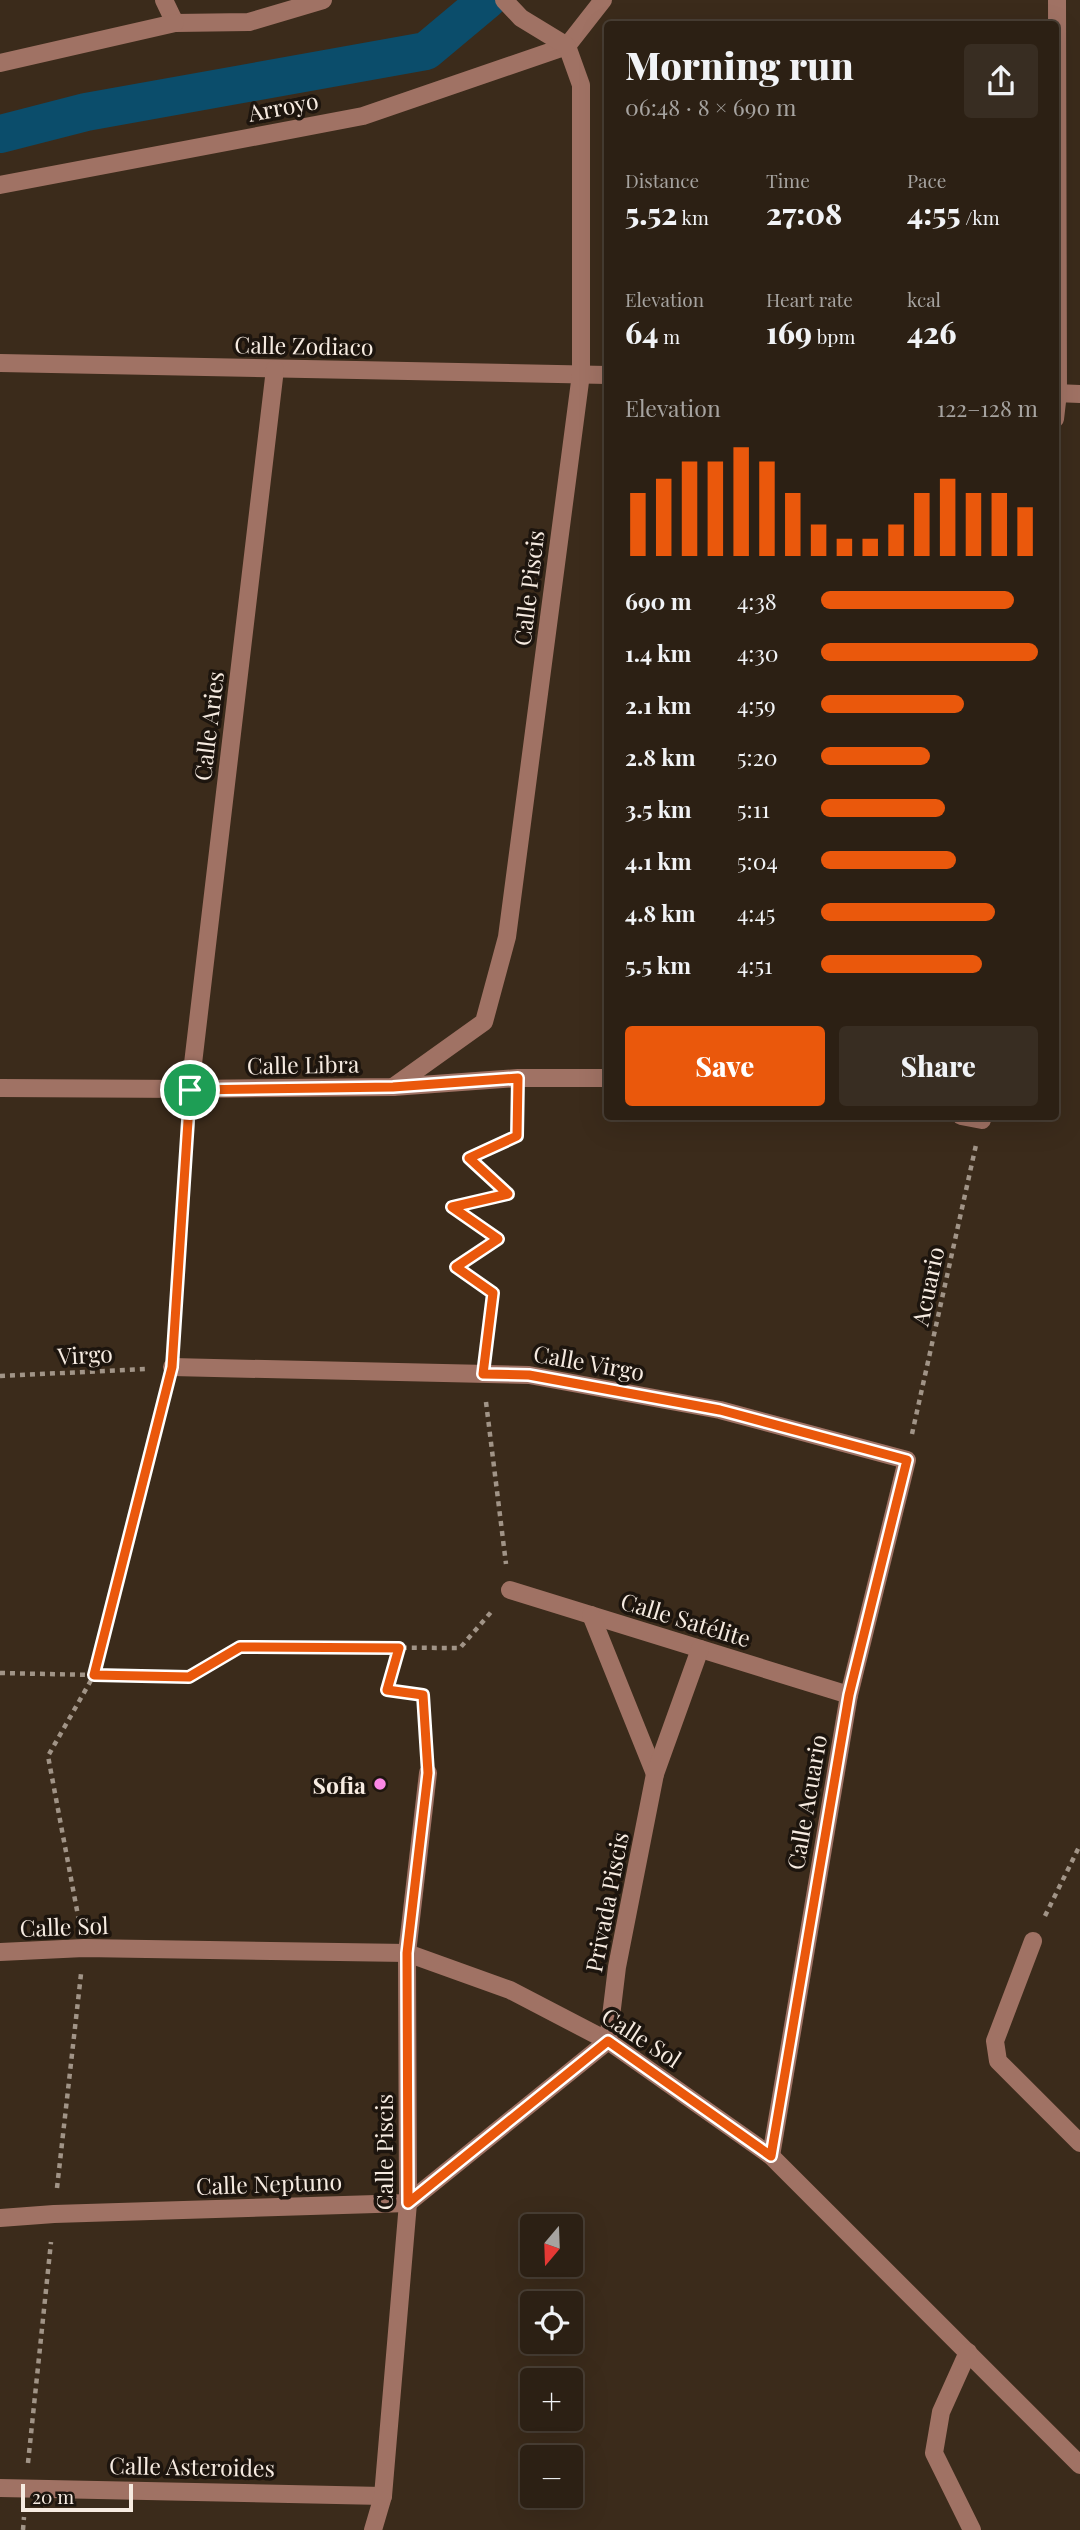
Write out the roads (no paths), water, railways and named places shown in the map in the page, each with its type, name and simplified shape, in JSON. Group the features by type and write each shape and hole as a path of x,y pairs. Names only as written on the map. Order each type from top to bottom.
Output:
{"street":[{"path":"163,0 175,23"},
{"path":"0,63 175,23 249,22 323,0"},
{"path":"504,0 521,18 567,46 603,0"},
{"path":"1057,0 1057,21"},
{"name":"Arroyo","path":"0,185 363,116 567,46"},
{"name":"Calle Piscis","path":"393,1087 484,1022 504,949 581,374 581,85 567,46"},
{"name":"Calle Zodiaco","path":"0,363 604,375"},
{"name":"Calle Aries","path":"190,1090 275,369"},
{"path":"1059,393 1080,394"},
{"name":"Calle Libra","path":"0,1088 190,1090 393,1087 518,1078 604,1078"},
{"name":"Calle Virgo","path":"172,1367 529,1375 720,1410 907,1460"},
{"name":"Calle Acuario","path":"771,2156 849,1695 907,1460"},
{"name":"Calle Satélite","path":"510,1590 849,1695"},
{"path":"591,1615 655,1773"},
{"name":"Privada Piscis","path":"608,2041 617,1967 655,1773 700,1649"},
{"name":"Calle Piscis","path":"373,2530 383,2496 408,2203 407,1953 428,1773"},
{"path":"1033,1941 996,2041 998,2061 1080,2143"},
{"name":"Calle Sol","path":"0,1952 85,1948 407,1953 509,1990 608,2041 771,2156 1080,2465"},
{"path":"408,2203 608,2041"},
{"name":"Calle Neptuno","path":"0,2218 408,2203"},
{"path":"968,2352 941,2412 934,2453 972,2530"},
{"name":"Calle Asteroides","path":"0,2488 383,2496"}],"waterway":[{"path":"0,134 86,112 426,51 487,0"}],"place":[{"name":"Sofia","path":"380,1784"}]}
